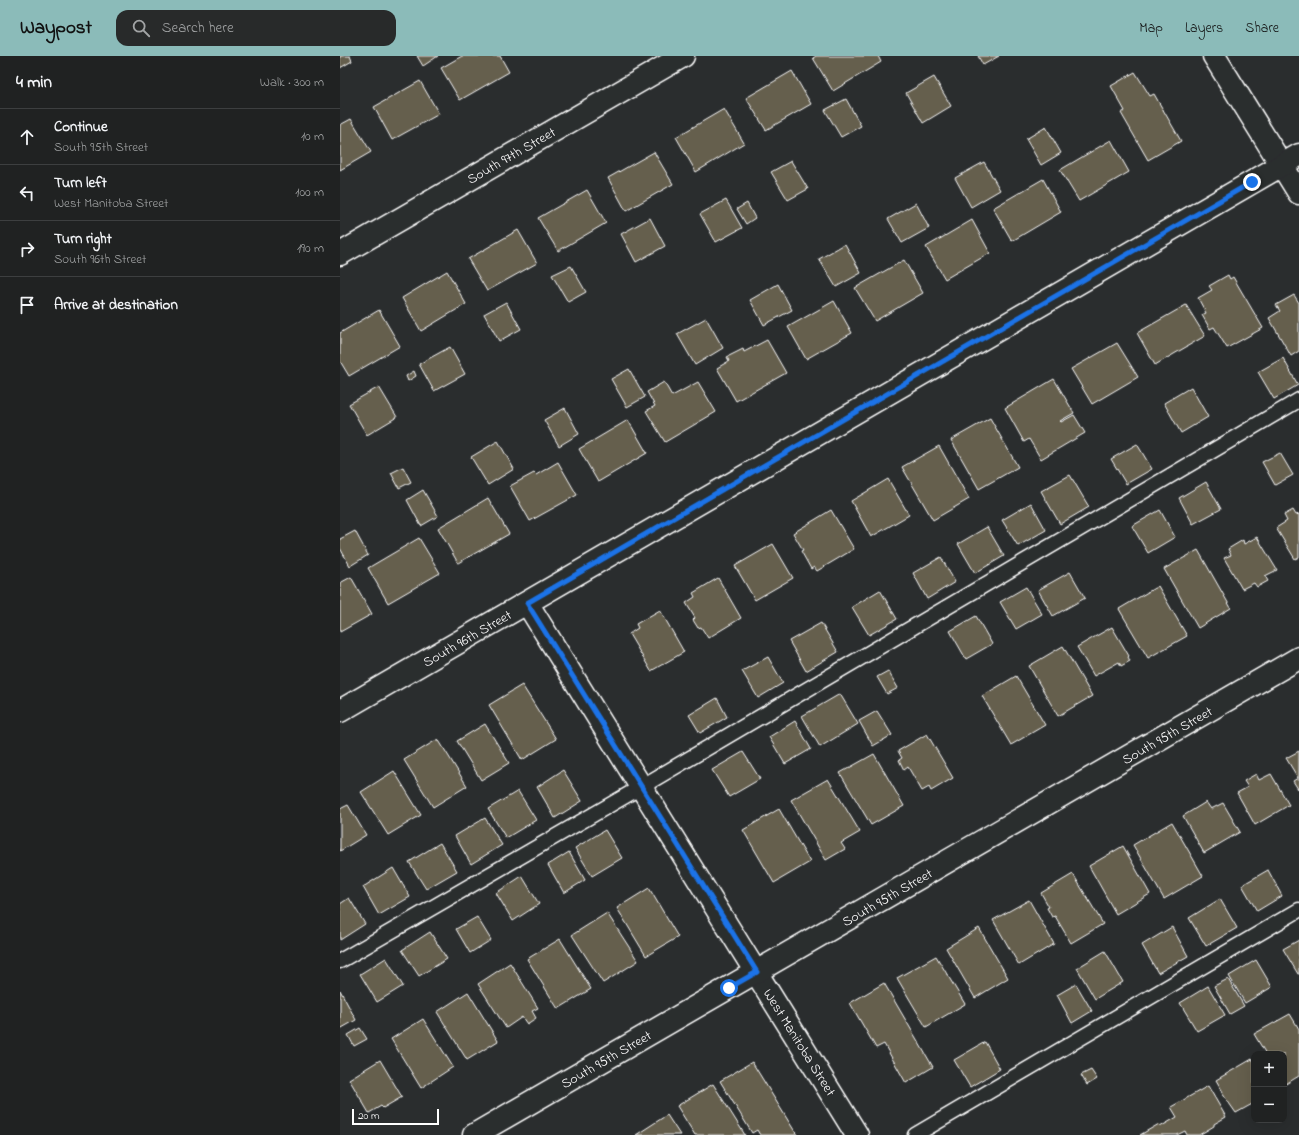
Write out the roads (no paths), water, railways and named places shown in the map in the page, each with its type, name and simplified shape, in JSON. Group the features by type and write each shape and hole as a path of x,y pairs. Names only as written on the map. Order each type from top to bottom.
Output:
{"street":[{"name":"South 97th Street","path":"340,254 683,56"},
{"path":"1214,56 1290,160 1299,192"},
{"name":"South 96th Street","path":"340,711 1290,160"},
{"name":"West Manitoba Street","path":"527,603 857,1135"},
{"name":"South 95th Street","path":"474,1135 1299,658"}],"lane":[{"path":"340,961 641,787 1299,400"},
{"path":"915,1135 1299,910"}]}
